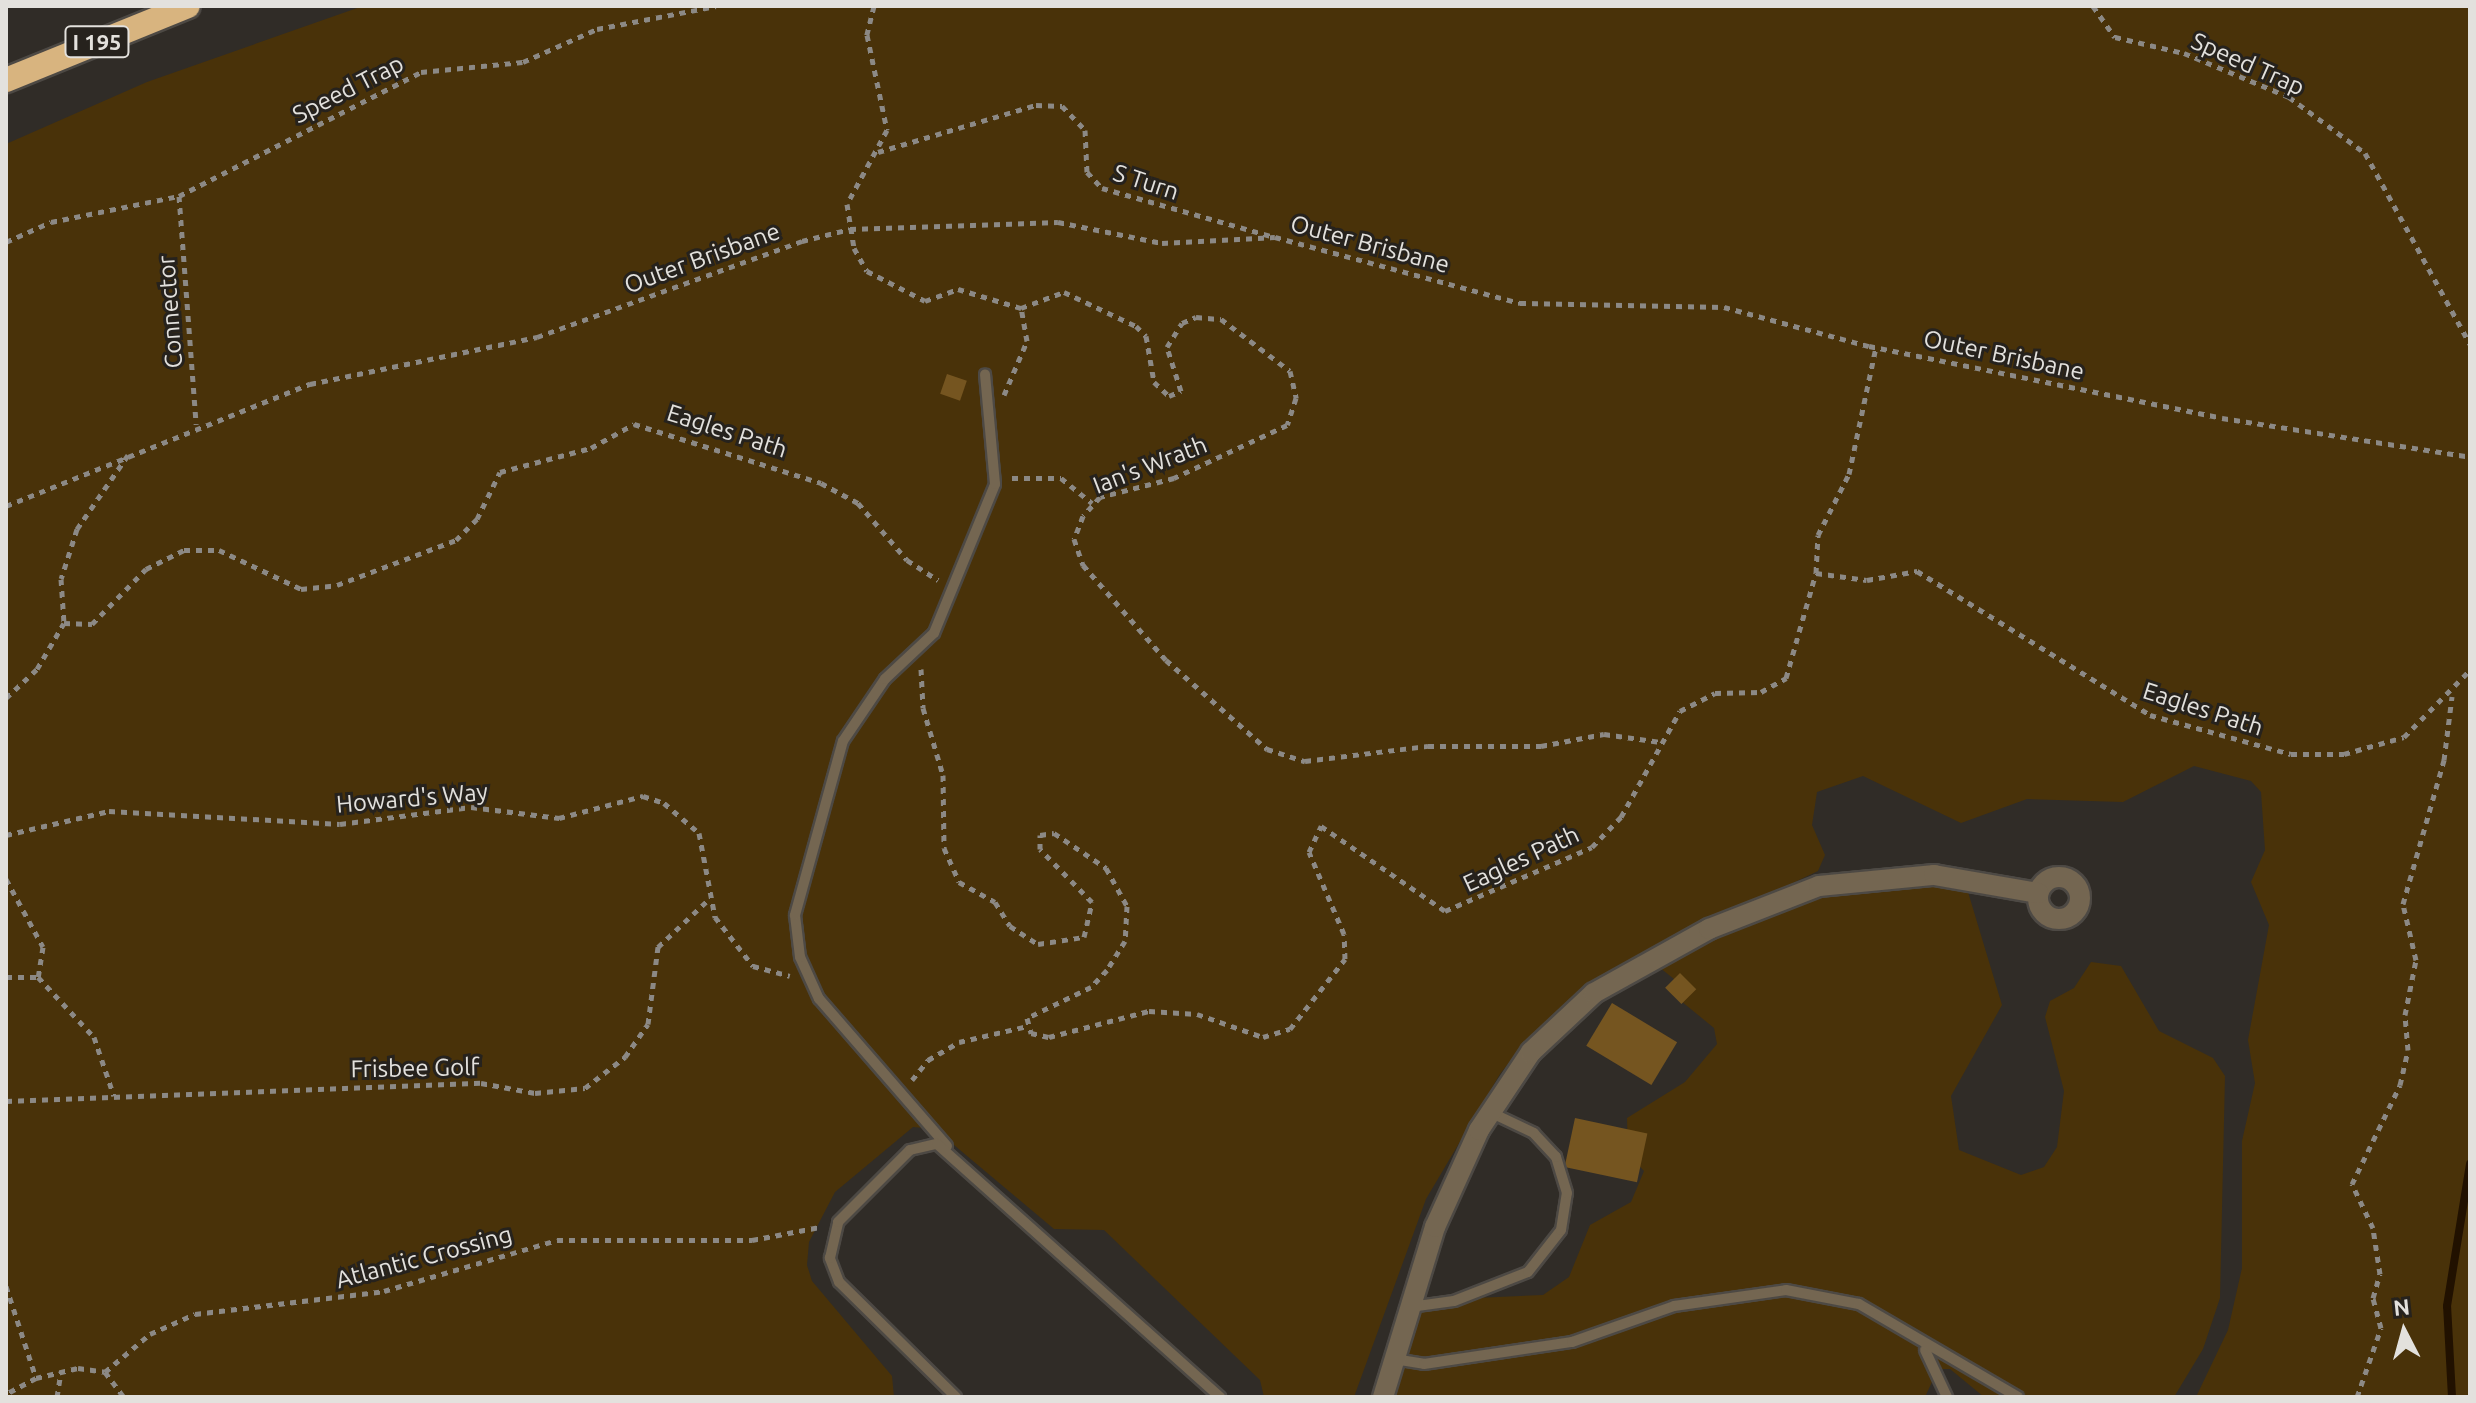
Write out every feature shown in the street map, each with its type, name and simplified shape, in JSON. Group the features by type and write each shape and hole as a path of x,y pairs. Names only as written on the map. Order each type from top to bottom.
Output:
{"highway":[{"name":"I 195","path":"6,80 188,6"}],"street":[{"path":"1383,1397 1450,1189 1490,1112 1531,1052 1594,993 1697,935 1794,894 1907,874 2038,893"}],"lane":[{"path":"985,374 995,484 928,641 866,702 837,757 798,891 796,935 805,972 819,999 947,1146 1220,1397"},
{"path":"1410,1307 1454,1301 1528,1272 1561,1230 1567,1193 1556,1157 1534,1133 1490,1112"},
{"path":"947,1146 910,1150 838,1222 830,1258 839,1282 956,1397"},
{"path":"1394,1359 1424,1364 1572,1342 1674,1306 1786,1290 1859,1304 1924,1348 2018,1397"},
{"path":"1924,1348 1947,1397"}],"path":[{"name":"Speed Trap","path":"6,242 32,227 179,196 421,72 523,62 597,29 716,6"},
{"path":"874,6 867,35 887,130 878,152 849,194 850,229 858,260 884,283 925,301 958,289 1021,308 1027,341 991,433"},
{"name":"Speed Trap","path":"2093,6 2115,37 2184,53 2289,97 2365,153 2470,344"},
{"name":"S Turn","path":"878,152 1036,105 1062,106 1085,130 1087,172 1102,188 1275,237"},
{"name":"Connector","path":"179,196 196,424"},
{"name":"Outer Brisbane","path":"6,506 196,424 359,369 537,337 749,257 850,229 1058,222 1162,243 1275,237 1520,303 1724,307 1876,347 2222,418 2470,457"},
{"name":"Ian's Wrath","path":"1021,308 1064,292 1136,326 1146,336 1154,382 1169,396 1181,391 1167,359 1172,335 1182,323 1209,316 1283,363 1295,384 1294,414 1276,433 1174,478 1092,503 1074,539 1083,565 1166,660 1282,757 1329,761 1428,746 1541,746 1604,734 1660,742"},
{"path":"1816,573 1818,535 1849,474 1876,347"},
{"name":"Eagles Path","path":"64,623 101,618 146,569 184,550 219,550 301,589 337,585 456,540 477,519 500,472 591,448 634,424 821,483 858,503 907,560 953,588"},
{"path":"6,698 37,669 64,623 61,579 77,529 131,452"},
{"path":"995,484 1051,476 1080,489 1092,503"},
{"name":"Eagles Path","path":"1028,1026 1049,1037 1172,1010 1263,1037 1290,1029 1345,959 1344,934 1313,869 1315,829 1334,829 1363,861 1436,907 1455,910 1609,834 1660,742 1695,700 1761,692 1786,678 1816,573 1867,580 1917,571 2150,715 2291,754 2375,749 2416,729 2452,695 2470,670"},
{"path":"905,1098 916,1073 941,1051 1028,1026 1034,1010 1076,996 1107,970 1125,941 1127,906 1106,868 1054,833 1040,835 1040,849 1092,902 1084,937 1038,944 1010,926 995,902 959,882 944,848 943,775 923,708 928,641"},
{"path":"2357,1397 2381,1328 2373,1298 2380,1274 2373,1228 2352,1184 2400,1085 2408,1050 2405,1015 2416,960 2403,904 2444,760 2452,695"},
{"name":"Howard's Way","path":"6,835 109,811 340,824 471,807 559,818 643,796 664,803 699,833 708,900 753,966 768,975 805,972"},
{"path":"6,879 43,947 38,977"},
{"name":"Frisbee Golf","path":"6,1101 481,1083 535,1093 585,1088 625,1057 648,1024 658,947 708,900"},
{"path":"6,977 38,977 94,1037 114,1096"},
{"name":"Atlantic Crossing","path":"105,1372 150,1334 195,1314 384,1291 557,1240 752,1240 838,1222"},
{"path":"6,1286 36,1378"},
{"path":"57,1397 61,1371"},
{"path":"6,1394 36,1378 61,1371 105,1372 124,1397"}],"shaded area":[{"path":"363,6 2470,6 2470,1397 2196,1397 2228,1330 2242,1268 2242,1141 2255,1083 2248,1040 2269,925 2251,882 2265,850 2261,792 2251,781 2194,766 2123,802 2027,799 1961,823 1863,776 1817,792 1812,825 1825,855 1818,871 1617,966 1530,1036 1500,1074 1426,1199 1354,1397 1264,1397 1260,1380 1104,1230 1054,1229 935,1129 913,1127 835,1192 809,1242 807,1265 812,1281 892,1376 894,1397 6,1397 6,144 147,82"},
{"path":"1942,882 1968,892 2002,1005 1951,1096 1959,1150 2021,1175 2044,1167 2057,1147 2064,1091 2045,1017 2050,1001 2074,988 2091,962 2121,966 2159,1031 2213,1058 2225,1076 2220,1298 2203,1349 2174,1397 1984,1397 1950,1369 1938,1369 1925,1397 1369,1397 1388,1370 1387,1345 1404,1313 1453,1299 1543,1295 1569,1277 1590,1225 1631,1202 1644,1171 1628,1154 1627,1118 1685,1082 1717,1044 1714,1028 1681,1001 1674,979 1659,967 1702,929 1808,896"}],"building":[{"path":"947,374 967,381 960,401 940,394"},
{"path":"1680,973 1696,989 1681,1004 1665,988"},
{"path":"1612,1003 1677,1042 1651,1085 1586,1046"},
{"path":"1575,1118 1647,1133 1637,1182 1565,1167"}],"waterway":[{"path":"2452,1397 2447,1306 2470,1164"}]}
